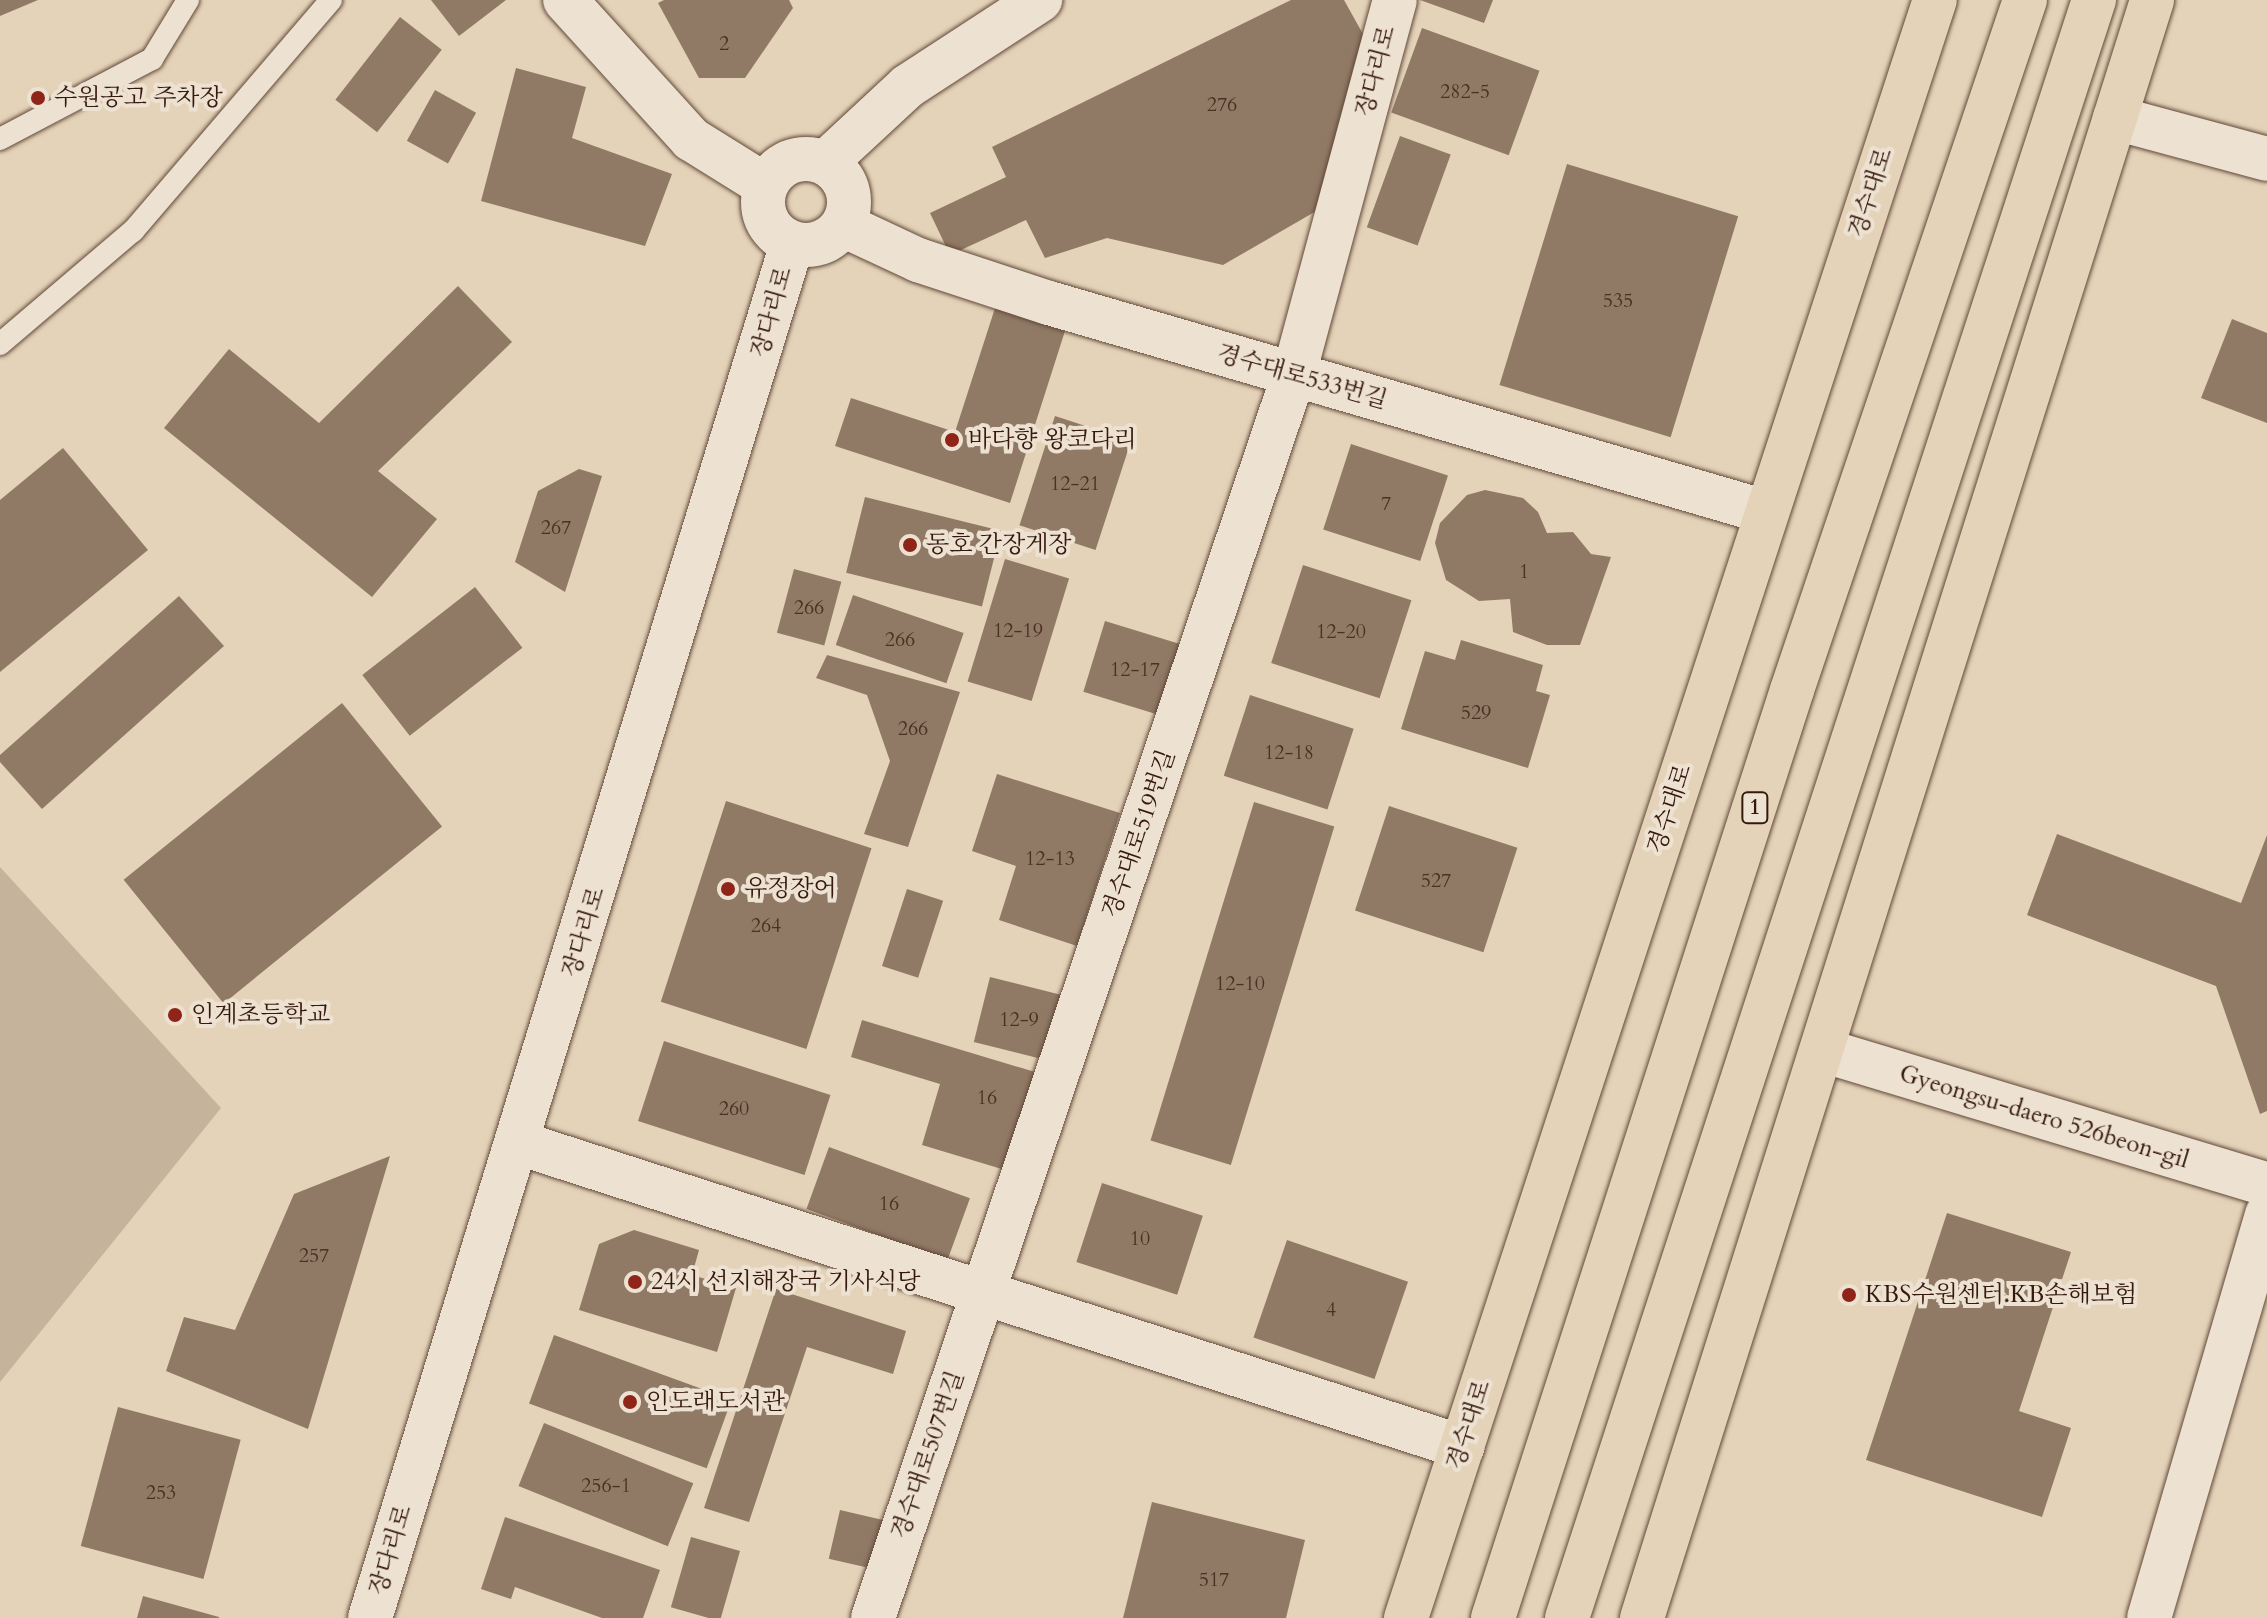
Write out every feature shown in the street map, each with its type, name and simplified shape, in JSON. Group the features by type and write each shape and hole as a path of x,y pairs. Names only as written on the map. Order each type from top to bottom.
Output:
{"main road":[{"name":"경수대로","path":"1406,1618 1935,0"},
{"name":"1","path":"1493,1618 1792,690 2025,0"},
{"path":"1567,1618 2094,0"},
{"path":"1642,1618 2152,0"}],"street":[{"path":"565,0 691,139 765,185"},
{"path":"825,163 908,86 1040,0"},
{"name":"장다리로","path":"1294,374 1395,0"},
{"path":"2115,118 2267,159"},
{"path":"797,159 825,163 845,182 849,197 843,225 820,243 792,244 769,226 762,199 765,185 783,164 797,159"},
{"name":"경수대로533번길","path":"843,225 918,260 1766,512"},
{"name":"장다리로","path":"370,1618 519,1143 792,244"},
{"name":"경수대로519번길","path":"983,1293 1294,374"},
{"name":"Gyeongsu-daero 526beon-gil","path":"1822,1050 2267,1184"},
{"path":"519,1143 1462,1447"},
{"path":"2149,1618 2267,1214"},
{"name":"경수대로507번길","path":"873,1618 983,1293"}],"lane":[{"path":"0,139 152,59 188,0"},
{"path":"0,344 133,231 331,0"}],"shaded area":[{"path":"0,867 221,1108 0,1382"}],"building":[{"path":"0,0 38,0 0,16"},
{"path":"431,0 506,0 459,36"},
{"path":"664,0 789,0 793,8 745,78 699,78 658,3"},
{"path":"1291,0 1344,0 1378,61 1337,199 1223,265 1107,238 1045,258 1026,220 950,255 930,213 1006,177 992,147"},
{"path":"1420,0 1493,0 1484,23"},
{"path":"400,17 442,50 377,132 335,100"},
{"path":"1422,28 1539,71 1509,155 1391,113"},
{"path":"516,68 586,87 572,138 672,174 645,246 481,201"},
{"path":"435,90 476,113 448,164 407,141"},
{"path":"1400,136 1451,154 1418,246 1367,227"},
{"path":"1567,164 1738,216 1671,437 1499,385"},
{"path":"458,286 512,342 378,471 437,519 372,597 164,428 229,349 319,423"},
{"path":"995,308 1065,331 1010,503 835,446 851,398 955,432"},
{"path":"2232,319 2267,333 2267,423 2201,398"},
{"path":"1055,416 1131,441 1096,550 1019,525"},
{"path":"1351,444 1448,476 1420,561 1323,530"},
{"path":"63,448 148,550 0,672 0,500"},
{"path":"579,469 602,476 565,592 515,562 538,491"},
{"path":"1485,490 1523,498 1538,512 1547,533 1573,532 1591,554 1611,557 1580,645 1547,645 1513,632 1510,599 1479,601 1446,580 1435,543 1440,523 1467,495"},
{"path":"865,497 1001,531 982,607 846,573"},
{"path":"1005,559 1069,579 1032,701 968,681"},
{"path":"1303,565 1411,600 1380,698 1271,663"},
{"path":"794,569 841,582 824,645 777,633"},
{"path":"475,587 522,648 410,736 362,675"},
{"path":"853,595 964,633 946,683 836,645"},
{"path":"179,596 224,646 42,809 0,762 0,755"},
{"path":"1105,621 1187,646 1166,717 1083,692"},
{"path":"1461,640 1543,665 1536,691 1550,695 1528,768 1401,729 1425,651 1455,660"},
{"path":"827,655 960,692 908,847 864,834 890,761 867,695 816,678"},
{"path":"1250,695 1354,729 1327,810 1224,776"},
{"path":"342,703 442,827 224,1003 124,880"},
{"path":"997,774 1120,813 1077,946 999,920 1016,866 972,851"},
{"path":"726,801 872,848 806,1049 661,1002"},
{"path":"1254,802 1334,827 1231,1165 1151,1141"},
{"path":"1389,806 1517,848 1483,952 1355,911"},
{"path":"2057,834 2241,903 2267,835 2267,1111 2260,1114 2216,986 2027,915"},
{"path":"907,889 943,901 918,978 882,966"},
{"path":"990,977 1065,996 1049,1061 974,1042"},
{"path":"862,1020 1045,1075 1015,1173 922,1145 940,1084 851,1057"},
{"path":"664,1041 830,1095 804,1175 638,1121"},
{"path":"829,1147 970,1198 947,1260 806,1209"},
{"path":"390,1156 308,1429 166,1371 184,1317 235,1330 294,1194"},
{"path":"1102,1183 1203,1216 1177,1295 1076,1262"},
{"path":"1947,1213 2071,1252 2019,1411 2071,1428 2042,1517 1866,1460"},
{"path":"634,1230 699,1250 692,1275 736,1288 717,1352 579,1310 599,1244"},
{"path":"1287,1240 1408,1282 1374,1379 1253,1337"},
{"path":"776,1289 906,1331 893,1374 807,1347 749,1522 704,1508"},
{"name":"인도래도서관","path":"554,1335 732,1400 707,1468 529,1404"},
{"path":"118,1407 241,1440 203,1579 81,1546"},
{"path":"544,1423 693,1483 668,1546 519,1486"},
{"path":"1152,1502 1305,1540 1286,1618 1123,1618"},
{"path":"840,1510 893,1522 881,1571 829,1559"},
{"path":"505,1517 660,1570 643,1618 602,1618 515,1587 511,1599 481,1589"},
{"path":"691,1537 740,1551 721,1618 709,1618 671,1607"},
{"path":"143,1596 219,1617 219,1618 137,1618"}],"place":[{"name":"수원공고 주차장","path":"38,98"},
{"name":"바다향 왕코다리","path":"952,440"},
{"name":"동호 간장게장","path":"910,545"},
{"name":"유정장어","path":"728,889"},
{"name":"인계초등학교","path":"175,1015"},
{"name":"24시 선지해장국 기사식당","path":"635,1282"},
{"name":"KBS수원센터.KB손해보험","path":"1849,1295"},
{"name":"인도래도서관","path":"630,1402"}]}
